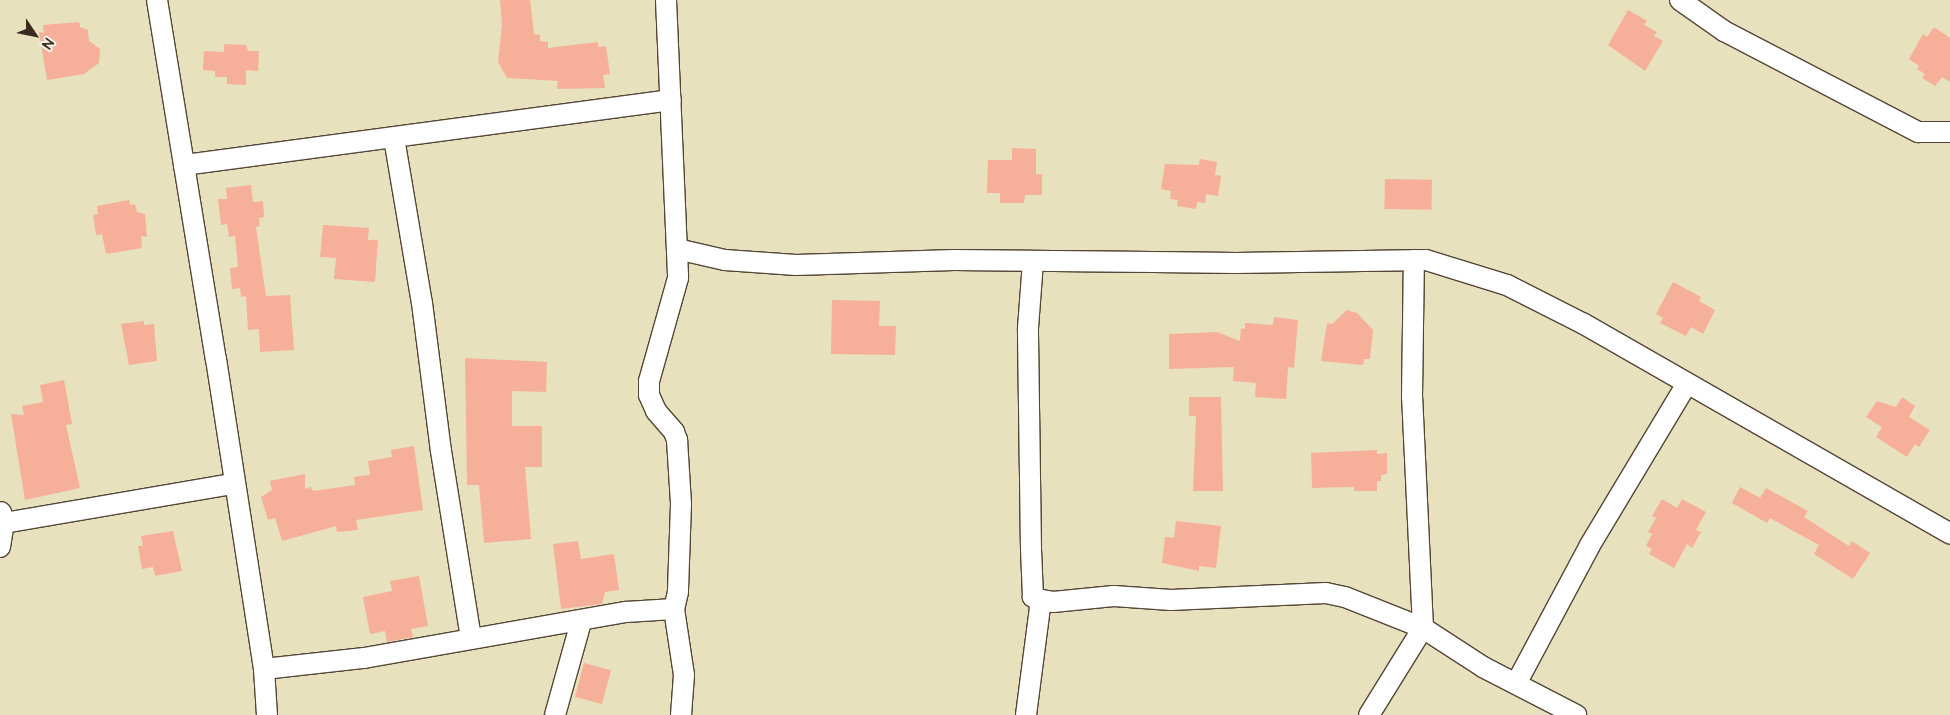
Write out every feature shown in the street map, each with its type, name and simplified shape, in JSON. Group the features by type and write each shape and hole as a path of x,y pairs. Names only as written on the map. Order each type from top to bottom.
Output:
{"street":[{"path":"157,0 264,669 267,715"},
{"path":"666,0 672,100 678,278 649,381 652,403 674,432 677,440 681,504 678,592 674,609 684,674 681,715"},
{"path":"1680,0 1724,31 1918,132 1950,132"},
{"path":"184,165 672,100"},
{"path":"394,138 422,302 441,451 471,638"},
{"path":"677,249 725,260 796,265 1032,260 1236,263 1414,260 1458,267 1507,284 1584,324 1950,534"},
{"path":"1032,260 1028,328 1033,597 1053,602 1114,596 1171,600 1326,594 1362,602 1423,628 1483,667 1517,682 1576,715"},
{"path":"1369,715 1423,628 1412,397 1414,260"},
{"path":"1517,682 1590,545 1686,384"},
{"path":"0,547 2,516 233,484"},
{"path":"1026,715 1041,600"},
{"path":"264,669 364,658 471,638 581,622 626,612 674,609"},
{"path":"555,715 581,622"}],"building":[{"path":"500,0 530,0 534,34 540,35 540,41 548,42 548,48 598,42 598,47 606,46 610,74 603,75 605,88 557,89 558,81 507,78 498,62 502,24"},
{"path":"1628,10 1647,21 1644,25 1657,32 1654,36 1663,41 1645,71 1608,45"},
{"path":"79,22 80,27 88,30 89,41 100,49 99,63 84,74 47,80 39,32 44,33 43,25"},
{"path":"1934,27 1950,38 1950,82 1942,77 1935,86 1922,78 1925,74 1917,69 1919,66 1909,59 1923,34 1927,37"},
{"path":"224,44 246,45 248,51 259,51 258,71 246,70 246,85 227,84 227,77 215,77 215,71 203,70 204,51 224,52"},
{"path":"1012,148 1036,149 1036,174 1042,174 1042,195 1025,195 1024,203 1000,203 1000,193 987,193 988,160 1012,160"},
{"path":"1200,159 1217,162 1215,175 1221,176 1218,196 1206,194 1205,203 1197,202 1196,209 1177,206 1178,200 1170,199 1171,191 1161,189 1165,164 1199,165"},
{"path":"1385,179 1432,180 1431,210 1384,209"},
{"path":"251,185 253,202 263,201 264,217 259,218 260,226 256,227 266,296 290,295 294,350 260,352 259,329 248,330 246,296 241,297 240,288 232,289 230,268 238,267 235,236 229,237 227,224 221,225 218,199 227,199 226,188"},
{"path":"129,200 130,205 135,204 137,212 145,214 147,237 141,236 142,248 106,254 102,234 96,235 93,215 98,214 97,206"},
{"path":"323,225 369,228 368,240 378,240 375,282 334,279 336,258 320,257"},
{"path":"1673,282 1701,297 1699,301 1715,310 1703,334 1691,327 1686,336 1660,323 1663,318 1656,314"},
{"path":"832,300 880,301 879,326 896,326 895,355 831,354"},
{"path":"1347,310 1357,313 1373,330 1370,359 1364,359 1363,365 1321,361 1327,323 1332,324"},
{"path":"1274,317 1298,320 1294,368 1288,367 1286,399 1255,397 1256,383 1233,381 1234,367 1169,369 1169,334 1217,332 1240,341 1241,328 1245,329 1245,323 1273,325"},
{"path":"144,321 144,325 154,324 157,361 129,365 121,324"},
{"path":"465,358 547,362 546,392 512,391 512,426 542,426 542,467 525,467 531,539 484,543 479,485 467,485"},
{"path":"64,380 72,424 66,425 80,488 25,500 11,414 24,415 22,406 43,402 40,385"},
{"path":"1189,397 1221,397 1223,491 1193,491 1196,416 1189,416"},
{"path":"1902,397 1915,406 1909,417 1930,430 1919,447 1915,444 1907,457 1876,437 1882,427 1866,417 1877,401 1896,407"},
{"path":"414,446 423,510 356,520 358,530 337,532 336,526 282,541 275,518 268,520 261,497 272,490 270,481 305,474 305,489 311,487 313,491 355,485 354,477 370,475 368,461 392,457 391,450"},
{"path":"1377,450 1377,454 1387,453 1387,474 1381,475 1381,481 1377,481 1377,491 1354,491 1354,487 1312,488 1311,453"},
{"path":"1740,487 1760,498 1766,488 1808,511 1804,517 1849,546 1852,541 1870,553 1853,579 1814,554 1819,545 1770,518 1767,523 1732,503"},
{"path":"1662,499 1677,508 1682,499 1706,512 1696,530 1701,532 1692,548 1687,544 1674,568 1649,554 1652,549 1646,546 1652,534 1648,532 1656,518 1652,516"},
{"path":"1176,521 1221,526 1216,568 1199,566 1199,571 1162,563 1165,537 1174,538"},
{"path":"173,531 182,571 155,576 153,567 142,569 138,546 143,546 141,536"},
{"path":"578,541 581,559 614,554 619,590 605,592 602,604 561,609 553,544"},
{"path":"419,576 428,626 411,629 413,637 387,642 385,631 370,634 363,597 392,591 390,581"},
{"path":"584,663 611,670 602,704 575,697"}]}
